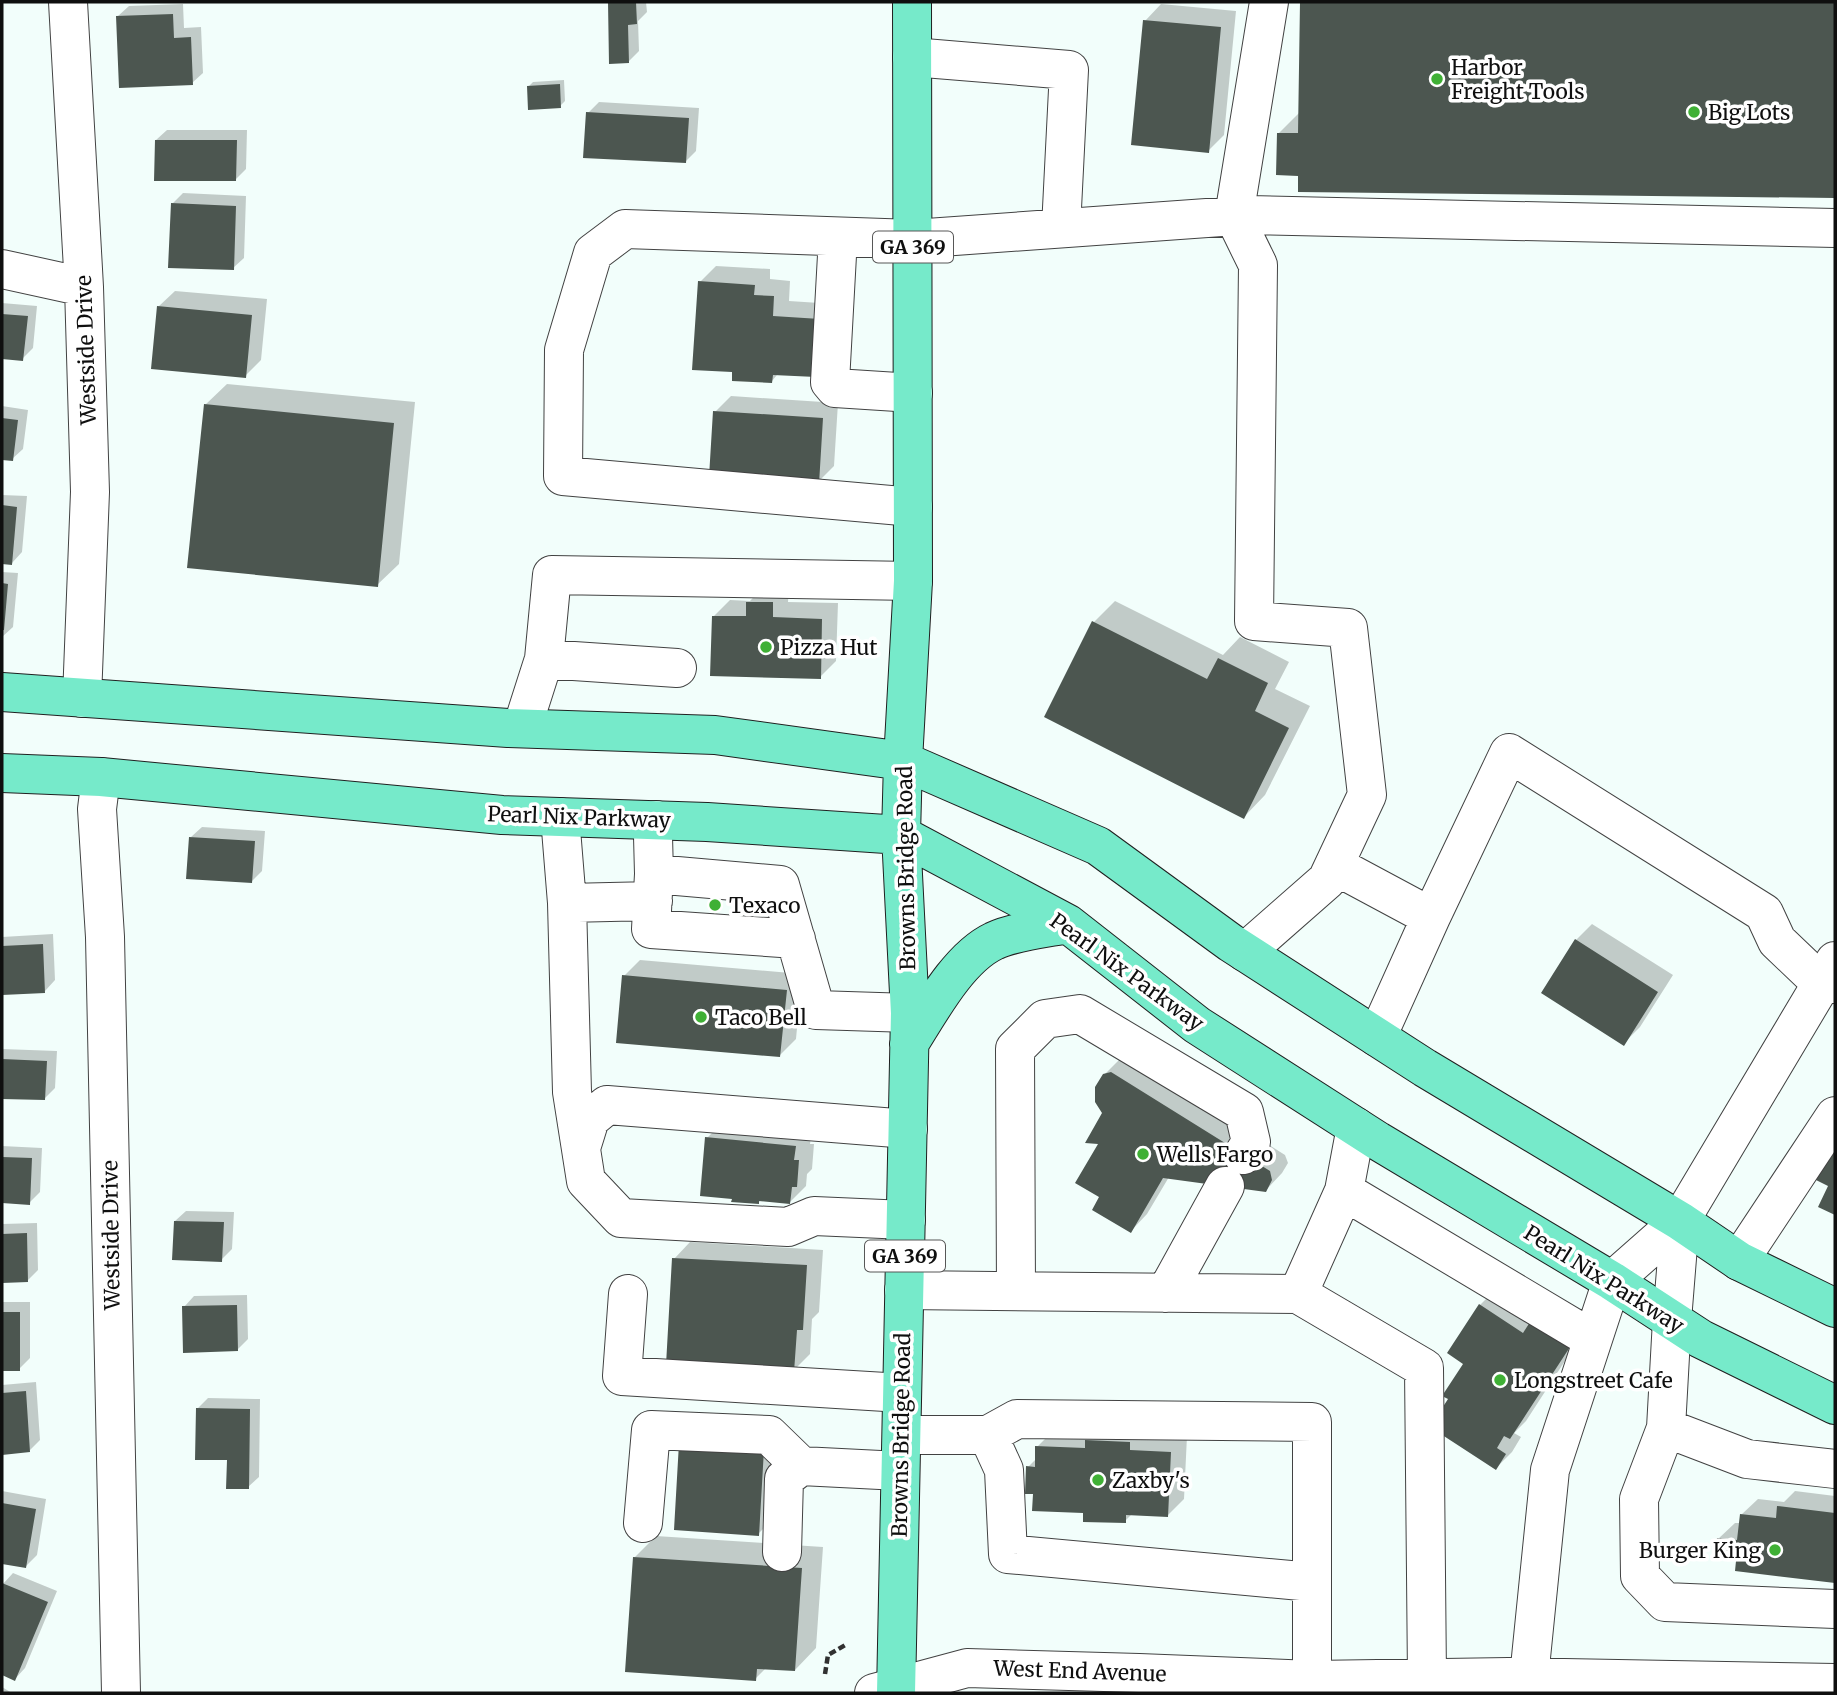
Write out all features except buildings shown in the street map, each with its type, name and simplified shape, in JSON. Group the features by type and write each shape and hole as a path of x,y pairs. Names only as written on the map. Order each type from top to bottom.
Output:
{"main road":[{"name":"Browns Bridge Road","path":"889,1691 901,1453 910,1028 901,835 913,581 912,2"},
{"path":"2,692 522,728 715,735 903,761 1098,846 1245,952 1437,1075 1680,1221 1738,1261 1835,1308"},
{"name":"Pearl Nix Parkway","path":"2,773 101,777 502,815 707,822 901,835 1068,924 1197,1025 1356,1127 1612,1281 1700,1339 1835,1405"},
{"path":"910,1028 971,957 994,941 1068,924"}],"street":[{"name":"Westside Drive","path":"68,2 84,287 90,492 82,698"},
{"path":"1245,952 1327,880 1367,794 1348,628 1254,621 1258,265 1234,216 1269,2"},
{"path":"912,57 1069,71 1061,228"},
{"path":"913,507 563,476 565,350 593,253 625,229 913,239 1234,216 1835,228"},
{"path":"838,237 830,382 835,388 913,393"},
{"path":"2,269 84,287"},
{"path":"522,728 544,659 552,575 913,581"},
{"path":"544,659 677,668"},
{"path":"1377,1037 1509,753 1764,913 1777,941 1830,976 1680,1221 1612,1281 1550,1470 1529,1677"},
{"name":"Westside Drive","path":"101,777 97,809 105,937 121,1693"},
{"path":"560,817 567,903 572,1092 586,1181 621,1218 788,1227 814,1216 906,1220"},
{"path":"653,901 653,836 656,820"},
{"path":"1334,865 1431,917"},
{"path":"567,903 653,901 780,885 816,1010 910,1028"},
{"path":"653,901 796,939"},
{"path":"1016,1291 1015,1049 1045,1019 1080,1014 1244,1112 1251,1142 1166,1293"},
{"path":"1184,1076 1197,1025"},
{"path":"581,1148 590,1119 607,1105 908,1129"},
{"path":"1738,1261 1835,1116"},
{"path":"1297,1294 1344,1191 1356,1127"},
{"path":"1344,1191 1592,1339"},
{"path":"1680,1221 1666,1428 1639,1499 1640,1576 1665,1602 1835,1609"},
{"path":"904,1290 1297,1294 1424,1368 1427,1678"},
{"path":"628,1294 622,1376 902,1393"},
{"path":"782,1552 784,1479 801,1466 901,1453 988,1435 1017,1419 1312,1422 1312,1680"},
{"path":"1666,1428 1747,1459 1835,1469"},
{"path":"643,1524 651,1430 769,1436 801,1466"},
{"path":"988,1435 1004,1470 1008,1554 1312,1582"},
{"name":"West End Avenue","path":"889,1691 967,1668 1139,1683 1529,1677 1835,1683"}],"path":[{"path":"825,1674 828,1655 847,1644"}],"place":[{"name":"Harbor Freight Tools","path":"1437,79"},
{"name":"Big Lots","path":"1694,112"},
{"name":"Pizza Hut","path":"766,647"},
{"name":"Texaco","path":"715,905"},
{"name":"Taco Bell","path":"701,1017"},
{"name":"Wells Fargo","path":"1143,1154"},
{"name":"Longstreet Cafe","path":"1500,1380"},
{"name":"Zaxby's","path":"1098,1480"},
{"name":"Burger King","path":"1775,1550"}]}
